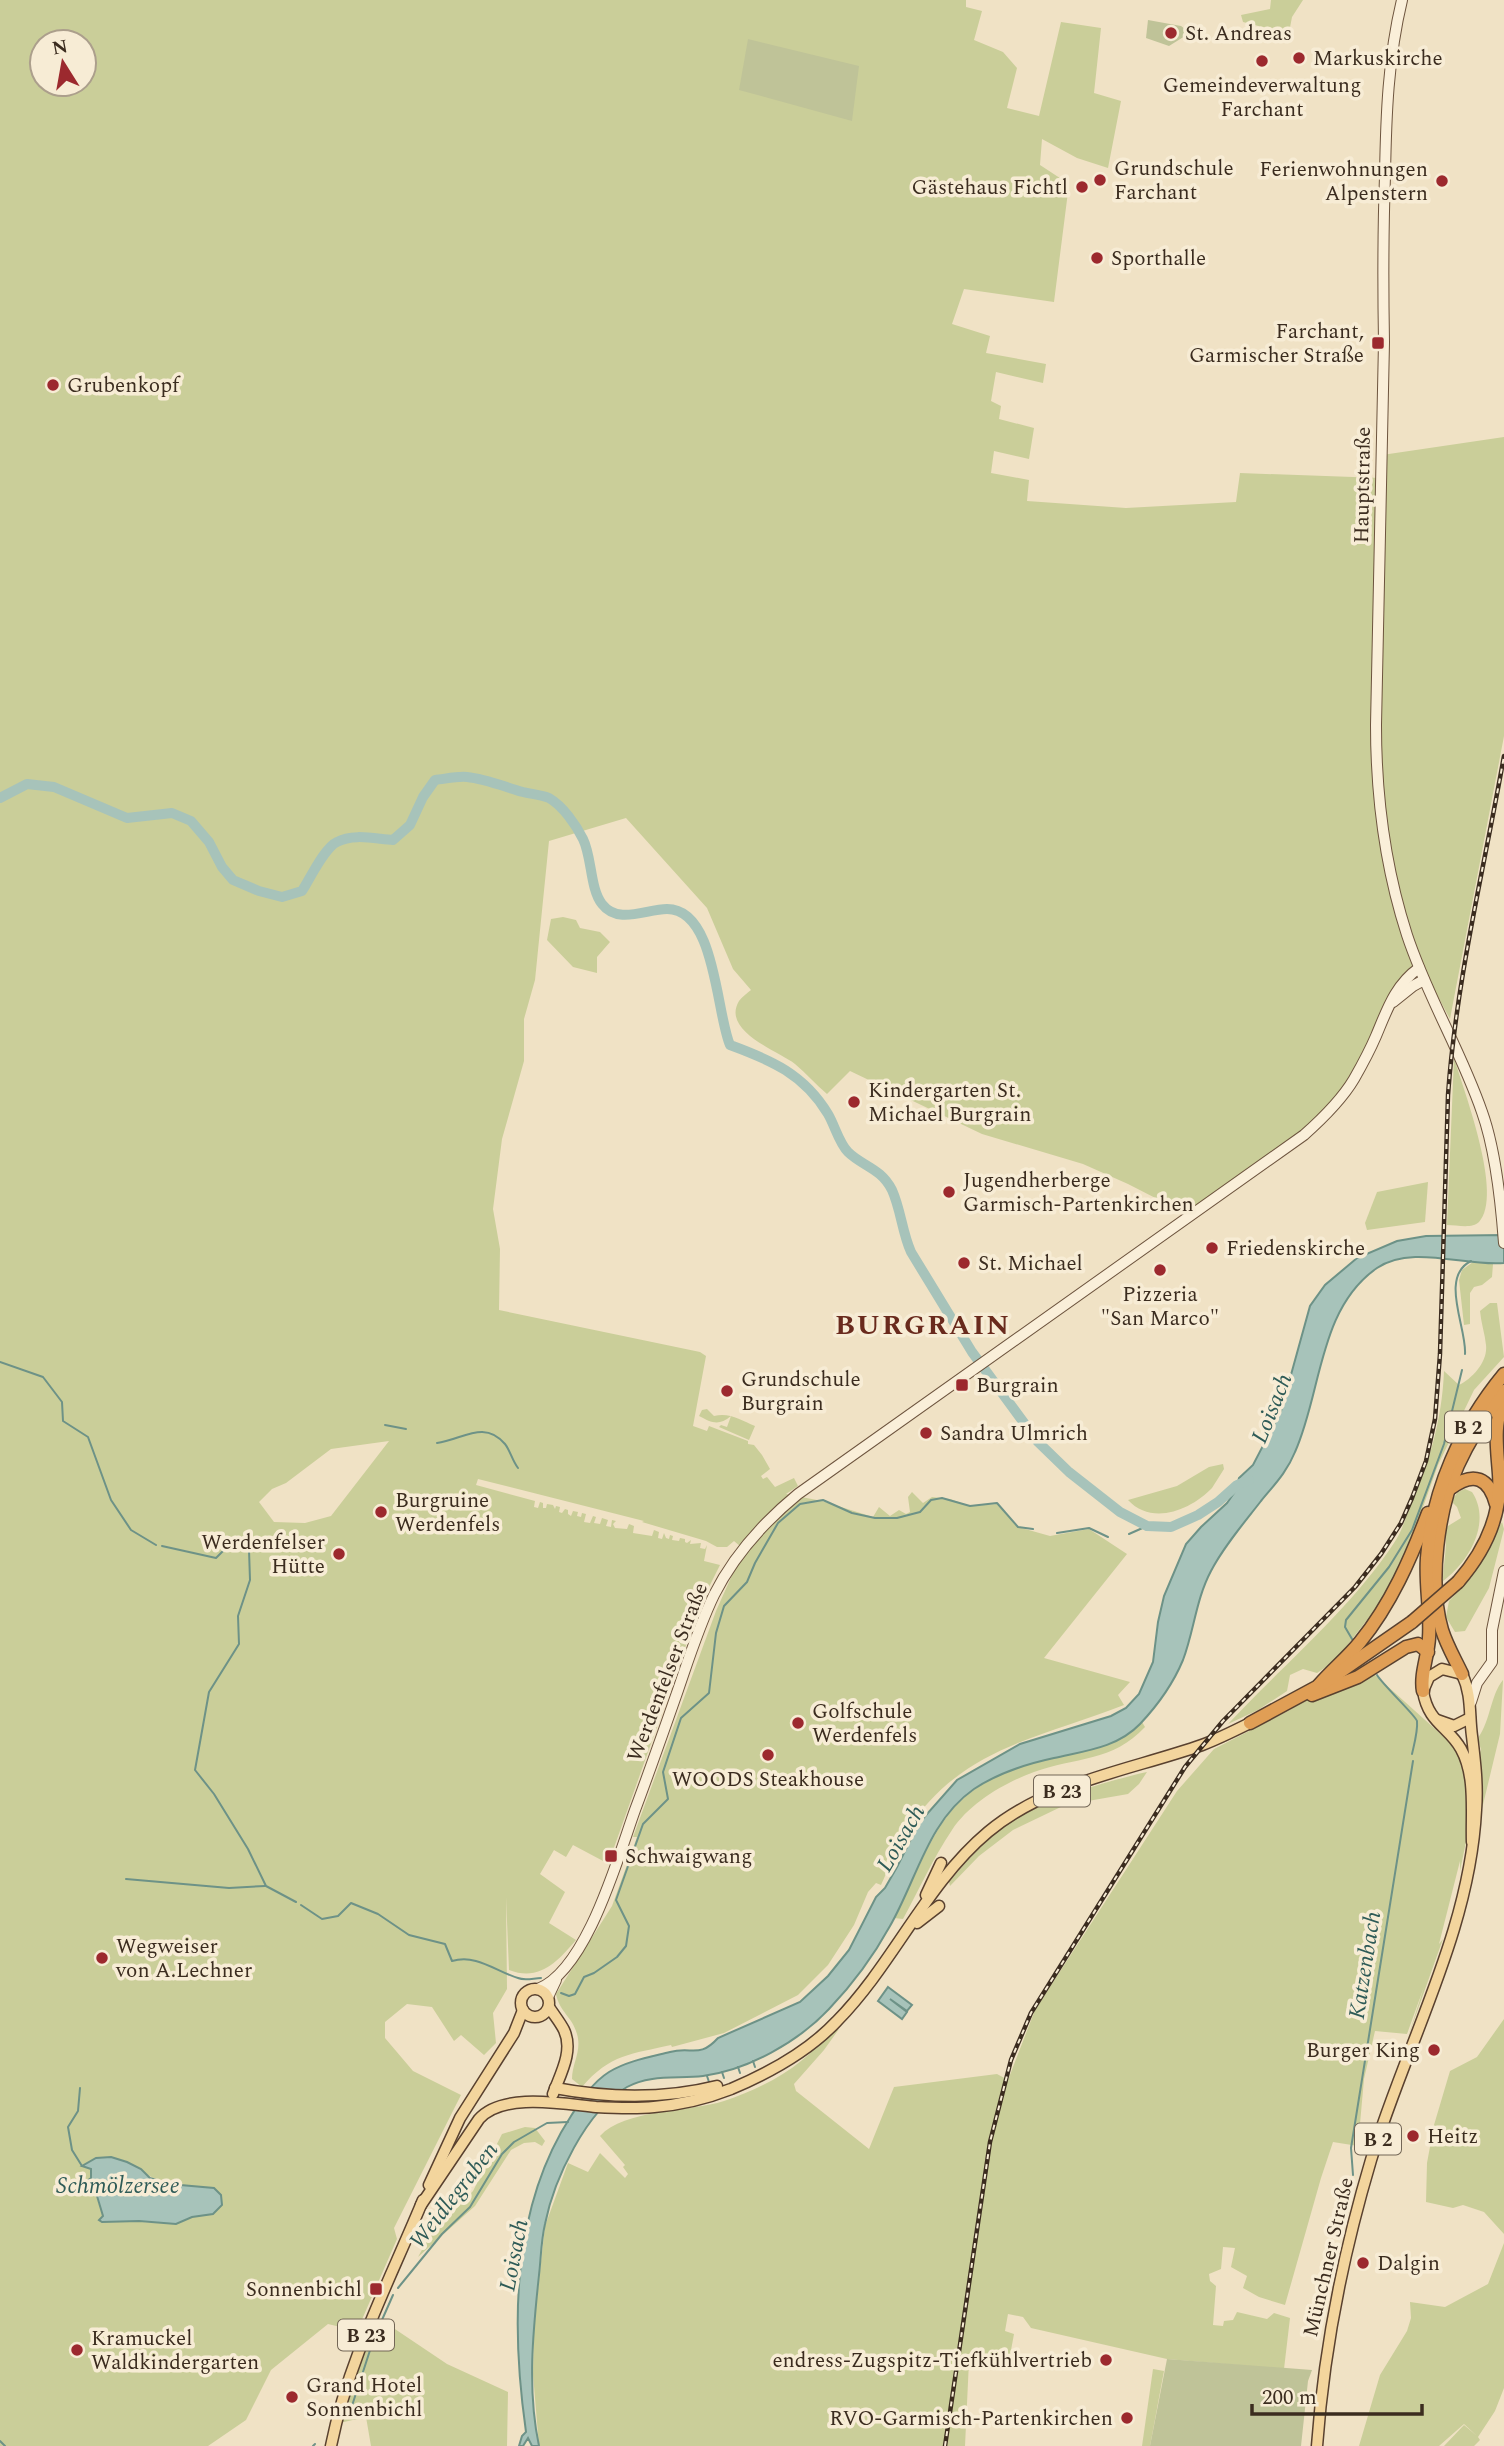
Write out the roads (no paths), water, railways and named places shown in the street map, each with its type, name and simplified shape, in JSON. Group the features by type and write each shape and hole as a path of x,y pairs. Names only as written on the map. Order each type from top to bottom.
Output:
{"highway":[{"name":"B 2","path":"1423,1691 1430,1639 1426,1598 1430,1536 1454,1453 1475,1414 1504,1374"},
{"name":"B 2","path":"1462,1674 1441,1627 1437,1597 1439,1538 1446,1486 1483,1420 1504,1391"},
{"name":"B 23","path":"1250,1723 1295,1700 1412,1622 1458,1582 1481,1550 1492,1527 1500,1485 1495,1427 1504,1398"},
{"path":"1446,1486 1467,1479 1483,1481 1490,1488 1497,1506"},
{"name":"B 23","path":"1319,1685 1360,1642 1389,1600 1414,1549 1434,1495 1446,1486"},
{"name":"B 23","path":"1295,1700 1319,1694 1358,1677 1410,1645 1422,1645 1427,1652"}],"main road":[{"path":"1423,1691 1429,1677 1435,1672 1447,1669 1462,1674"},
{"name":"B 2","path":"1462,1674 1471,1702 1471,1763"},
{"name":"B 2","path":"1423,1691 1427,1707 1471,1763"},
{"path":"1435,1719 1454,1726 1470,1718"},
{"name":"B 23","path":"421,2205 485,2113 497,2107 522,2102 617,2108 656,2107 729,2090 792,2057 836,2023 857,2000 970,1848 1005,1818 1022,1808 1088,1781 1203,1744 1250,1723"},
{"name":"Münchner Straße","path":"1317,2446 1328,2341 1355,2216 1385,2116 1450,1939 1462,1894 1476,1812 1471,1763"},
{"path":"912,1924 941,1863"},
{"path":"912,1924 939,1906"},
{"path":"554,2093 568,2049 566,2034 562,2026 549,2002 538,1989 528,1990 524,1994 521,2004 523,2010 562,2026"},
{"path":"537,2017 549,2002"},
{"name":"B 23","path":"331,2446 335,2424 378,2303 421,2205 460,2118 514,2033 523,2010"},
{"name":"B 23","path":"514,2033 537,2017"},
{"path":"562,2068 566,2084 580,2092"},
{"name":"B 23","path":"554,2093 626,2096 697,2091 757,2076"},
{"name":"B 23","path":"554,2093 574,2104"}],"street":[{"name":"Hauptstraße","path":"1402,0 1392,49 1386,133 1376,766 1379,807 1392,881 1419,968 1455,1045 1482,1112 1496,1177 1504,1243"},
{"name":"Werdenfelser Straße","path":"549,2002 558,1976 600,1908 703,1619 729,1568 771,1516 1304,1135 1330,1111 1353,1081 1399,986 1419,968"},
{"name":"Werdenfelser Straße","path":"1388,1007 1424,980"},
{"path":"1471,1702 1475,1687 1492,1662 1492,1630 1504,1571"},
{"path":"1462,1674 1482,1675"},
{"name":"Werdenfelser Straße","path":"538,1989 558,1976"}],"water":[{"path":"1504,1235 1504,1263 1406,1258 1377,1268 1358,1285 1332,1328 1304,1429 1292,1459 1216,1562 1202,1593 1179,1669 1164,1694 1140,1724 1111,1743 1033,1763 1002,1774 983,1783 958,1802 934,1834 899,1908 870,1959 838,2000 803,2033 771,2053 737,2068 703,2076 636,2083 612,2098 598,2112 585,2129 564,2167 549,2206 542,2243 532,2360 533,2404 539,2446 532,2446 528,2438 523,2446 519,2446 526,2432 518,2351 518,2310 526,2229 551,2152 588,2092 603,2076 623,2065 670,2052 706,2048 718,2038 800,2002 828,1976 849,1950 919,1823 957,1780 1020,1744 1111,1716 1126,1708 1139,1694 1153,1662 1164,1596 1186,1544 1227,1503 1236,1490 1239,1478 1253,1465 1281,1411 1310,1306 1325,1285 1357,1258 1397,1241 1426,1236"},
{"path":"888,1987 912,2005 907,2011 890,1999 907,2012 902,2019 878,2001"},
{"name":"Schmölzersee","path":"111,2157 141,2169 150,2178 169,2184 214,2188 221,2195 222,2205 213,2214 192,2217 176,2224 102,2222 99,2220 103,2216 97,2196 83,2184 91,2178 91,2169 82,2166 96,2158"}],"waterway":[{"path":"0,798 27,784 54,787 127,818 172,813 191,821 209,842 222,867 233,880 282,897 302,891 322,857 337,842 357,837 393,840 410,825 423,797 435,780 474,778 549,798 569,816 583,839 595,890 602,904 616,914 624,915 667,909 683,914 696,926 712,965 730,1045 773,1063 808,1088 828,1114 848,1152 888,1183 911,1252 972,1352 1038,1442 1069,1472 1120,1512 1147,1526 1171,1527 1198,1515 1237,1485 1249,1480"},
{"name":"Katzenbach","path":"1465,1354 1456,1291 1457,1279 1462,1269 1471,1261"},
{"path":"0,1362 43,1377 62,1402 63,1421 88,1437 111,1500 131,1530 156,1545"},
{"name":"Katzenbach","path":"1352,1639 1345,1627 1346,1620 1389,1567 1412,1530 1444,1444 1462,1370"},
{"path":"385,1425 406,1429"},
{"path":"437,1443 472,1433 489,1433 505,1444 518,1468"},
{"path":"561,1993 569,1996 575,1994 584,1977 617,1957 626,1946 629,1926 616,1900 643,1824 668,1799 663,1772 681,1718 709,1693 716,1633 724,1606 747,1582 778,1523 800,1504 823,1500 852,1513 875,1518 897,1518 920,1512 931,1500 942,1498 970,1506 997,1503 1018,1527 1033,1529"},
{"path":"1129,1534 1147,1526"},
{"path":"1057,1533 1089,1528 1108,1537"},
{"path":"162,1546 216,1558 224,1550 240,1543 249,1550 250,1580 238,1616 239,1644 209,1692 195,1770 214,1794 248,1849 266,1886 296,1902"},
{"name":"Katzenbach","path":"1377,1675 1417,1721 1412,1754"},
{"name":"Katzenbach","path":"1353,2175 1351,2148 1413,1761"},
{"path":"126,1879 229,1888 265,1886"},
{"path":"301,1905 322,1919 338,1916 351,1903 378,1914 409,1935 445,1944 452,1961 478,1961 521,1979 541,1978"},
{"path":"753,2061 755,2067"},
{"path":"738,2067 740,2073"},
{"path":"722,2072 724,2078"},
{"path":"707,2076 709,2082"},
{"path":"80,2088 78,2111 68,2127 72,2150 82,2166"},
{"name":"Weidlegraben","path":"398,2288 442,2234 470,2207 502,2154 514,2142 547,2123 568,2122"},
{"name":"Weidlegraben","path":"348,2418 374,2338 393,2295"},
{"path":"0,2441 5,2446"}],"railway":[{"path":"945,2446 990,2142 1011,2060 1031,2013 1185,1767 1223,1721 1355,1587 1381,1554 1401,1523 1426,1461 1435,1419 1440,1354 1448,1095 1452,1052 1464,967 1504,756"}],"place":[{"name":"St. Andreas","path":"1171,33"},
{"name":"Markuskirche","path":"1299,58"},
{"name":"Gemeindeverwaltung Farchant","path":"1262,61"},
{"name":"Grundschule Farchant","path":"1100,180"},
{"name":"Ferienwohnungen Alpenstern","path":"1442,181"},
{"name":"Gästehaus Fichtl","path":"1082,187"},
{"name":"Sporthalle","path":"1097,258"},
{"name":"Farchant, Garmischer Straße","path":"1378,343"},
{"name":"Grubenkopf","path":"53,385"},
{"name":"Kindergarten St. Michael Burgrain","path":"854,1102"},
{"name":"Jugendherberge Garmisch-Partenkirchen","path":"949,1192"},
{"name":"Friedenskirche","path":"1212,1248"},
{"name":"St. Michael","path":"964,1263"},
{"name":"Pizzeria \"San Marco\"","path":"1160,1270"},
{"name":"Burgrain","path":"962,1385"},
{"name":"Grundschule Burgrain","path":"727,1391"},
{"name":"Sandra Ulmrich","path":"926,1433"},
{"name":"Burgruine Werdenfels","path":"381,1512"},
{"name":"Werdenfelser Hütte","path":"339,1554"},
{"name":"Golfschule Werdenfels","path":"798,1723"},
{"name":"WOODS Steakhouse","path":"768,1755"},
{"name":"Schwaigwang","path":"611,1856"},
{"name":"Wegweiser von A.Lechner","path":"102,1958"},
{"name":"Burger King","path":"1434,2050"},
{"name":"Heitz","path":"1413,2136"},
{"name":"Dalgin","path":"1363,2263"},
{"name":"Sonnenbichl","path":"376,2289"},
{"name":"Kramuckel Waldkindergarten","path":"77,2350"},
{"name":"endress-Zugspitz-Tiefkühlvertrieb","path":"1106,2360"},
{"name":"Grand Hotel Sonnenbichl","path":"292,2397"},
{"name":"RVO-Garmisch-Partenkirchen","path":"1127,2418"}],"district":[{"name":"BURGRAIN","path":"923,1324"}],"water label":[{"name":"Loisach","path":"1271,1408"},
{"name":"Loisach","path":"900,1838"},
{"name":"Loisach","path":"513,2255"}]}
